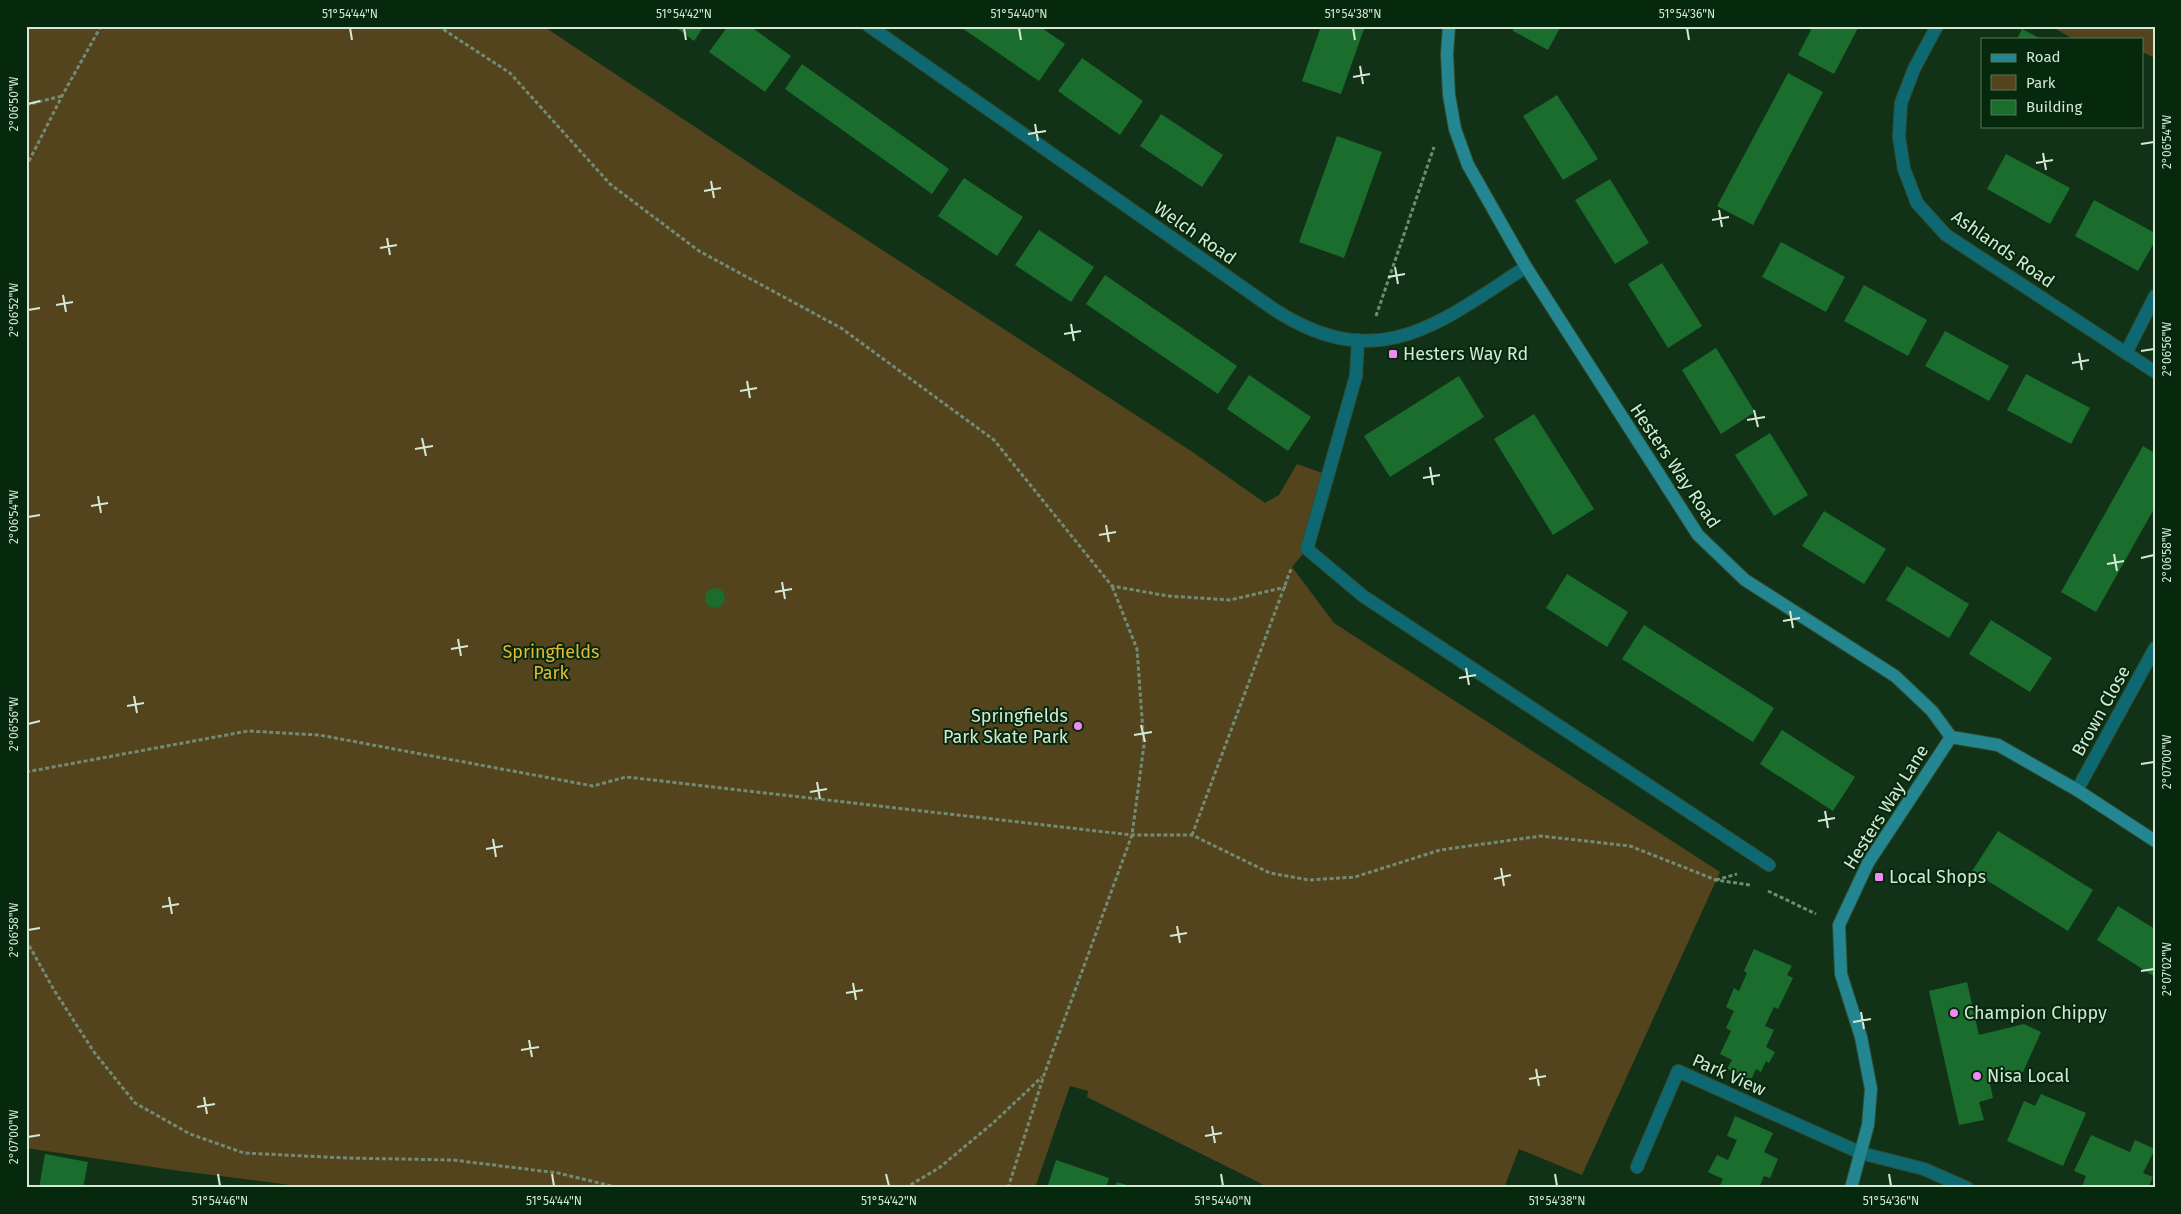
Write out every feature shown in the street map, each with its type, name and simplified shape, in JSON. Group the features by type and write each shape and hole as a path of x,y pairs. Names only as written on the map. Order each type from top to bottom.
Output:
{"street":[{"name":"Welch Road","path":"868,26 1294,322 1336,338 1363,340 1394,338 1427,328 1443,321 1526,267"},
{"name":"Hesters Way Road","path":"1449,26 1447,54 1450,101 1455,129 1468,165 1526,267 1698,535 1745,580 1895,676 1932,711 1951,737"},
{"name":"Ashlands Road","path":"1937,26 1914,69 1901,103 1899,138 1904,169 1917,203 1946,235 2155,372"},
{"path":"2126,354 2155,296"},
{"path":"1363,340 1356,376 1307,548 1362,596 1769,865"},
{"name":"Brown Close","path":"2077,790 2155,648"},
{"path":"1951,737 1998,745 2077,790 2155,841"},
{"name":"Hesters Way Lane","path":"1851,1188 1868,1124 1871,1089 1862,1038 1841,974 1839,925 1868,862 1951,737"},
{"name":"Park View","path":"1637,1167 1678,1071 1861,1152"},
{"path":"1861,1152 1924,1169 1968,1188"}],"path":[{"path":"26,167 62,96 101,26"},
{"path":"438,26 510,73 610,184 699,251 841,328 994,440 1112,586 1136,649 1144,744 1132,835 1044,1075 1008,1188"},
{"path":"26,105 62,96"},
{"path":"1363,340 1450,101"},
{"path":"1112,586 1168,596 1230,600 1286,587 1192,835"},
{"path":"26,772 248,731 318,735 593,786 626,777 1132,835 1192,835 1270,873 1309,880 1355,878 1440,850 1541,836 1630,846 1716,880 1756,885"},
{"path":"1765,889 1839,925"},
{"path":"26,940 54,990 94,1052 136,1103 190,1134 244,1153 346,1158 453,1160 558,1173 620,1188"},
{"path":"905,1188 939,1168 993,1123 1044,1075"}],"green space":[{"name":"Springfields Park","path":"26,26 543,26 781,184 1191,451 1265,503 1279,495 1297,464 1328,475 1307,549 1292,567 1334,623 1720,872 1582,1175 1519,1149 1504,1188 1270,1188 1087,1097 1088,1091 1070,1086 1035,1188 314,1188 173,1170 26,1148"},
{"path":"2051,26 2155,26 2155,58 2144,53 2144,38 2071,38"}],"building":[{"path":"674,26 704,26 694,41"},
{"path":"728,26 750,26 791,56 765,92 709,52"},
{"path":"959,26 1039,26 1065,44 1039,81"},
{"path":"1321,26 1365,26 1341,94 1302,81"},
{"path":"1515,26 1561,26 1548,50 1513,31"},
{"path":"1813,26 1859,26 1834,74 1798,55"},
{"path":"2022,29 2039,38 2018,38"},
{"path":"1082,58 1143,101 1120,135 1058,91"},
{"path":"802,64 949,169 932,194 785,89"},
{"path":"1788,73 1823,92 1753,225 1717,206"},
{"path":"1557,95 1598,159 1563,180 1523,116"},
{"path":"1161,114 1223,155 1202,187 1140,146"},
{"path":"1337,136 1382,152 1344,258 1299,242"},
{"path":"2006,154 2070,188 2050,224 1987,189"},
{"path":"964,178 1023,217 997,256 938,216"},
{"path":"1610,179 1649,243 1615,264 1575,200"},
{"path":"2094,200 2155,233 2155,241 2138,271 2075,236"},
{"path":"1039,230 1094,267 1071,302 1015,265"},
{"path":"1781,242 1845,277 1826,312 1762,277"},
{"path":"1662,263 1702,326 1668,348 1628,284"},
{"path":"1105,275 1237,366 1218,394 1086,304"},
{"path":"1864,285 1927,320 1908,356 1844,321"},
{"path":"1945,331 2009,366 1989,401 1925,366"},
{"path":"1716,348 1755,412 1721,434 1682,370"},
{"path":"2026,374 2090,408 2071,444 2007,410"},
{"path":"1249,375 1311,417 1288,451 1227,409"},
{"path":"1459,376 1484,417 1390,477 1364,436"},
{"path":"1534,414 1594,509 1553,535 1494,439"},
{"path":"1770,433 1808,495 1774,516 1735,455"},
{"path":"2143,446 2155,453 2155,507 2096,612 2061,592"},
{"path":"1824,511 1886,549 1864,584 1802,546"},
{"path":"1907,566 1969,604 1949,638 1886,600"},
{"path":"1567,574 1628,612 1607,647 1546,608"},
{"path":"715,588 722,591 725,598 722,605 715,608 708,605 705,598 708,591"},
{"path":"1991,620 2052,658 2030,692 1969,654"},
{"path":"1644,625 1774,708 1753,742 1622,659"},
{"path":"1782,730 1855,777 1833,811 1760,764"},
{"path":"1998,831 2093,890 2068,931 1972,871"},
{"path":"2118,906 2155,929 2155,977 2097,940"},
{"path":"1754,949 1792,966 1787,975 1793,978 1778,1009 1774,1007 1765,1026 1774,1030 1766,1047 1775,1052 1769,1063 1766,1061 1761,1072 1756,1069 1751,1080 1727,1069 1732,1060 1720,1054 1731,1031 1726,1028 1734,1011 1726,1007 1734,988 1739,991 1747,973 1744,971"},
{"name":"Nisa Local","path":"1967,982 1979,1035 2024,1024 2041,1032 2023,1072 1989,1079 1993,1098 1979,1102 1984,1120 1959,1125 1929,991"},
{"path":"2041,1094 2086,1113 2063,1166 2007,1141 2024,1101 2035,1106"},
{"path":"1735,1116 1773,1133 1764,1152 1778,1159 1770,1178 1764,1176 1759,1188 1719,1188 1723,1179 1708,1172 1717,1155 1728,1160 1737,1140 1727,1136"},
{"path":"2091,1135 2130,1152 2135,1140 2155,1149 2143,1173 2153,1177 2148,1188 2082,1187 2086,1176 2074,1171"},
{"path":"45,1154 88,1162 83,1188 39,1188"},
{"path":"1056,1160 1109,1178 1106,1188 1047,1188"},
{"path":"1117,1182 1133,1187 1133,1188 1115,1188"}],"place":[{"name":"Hesters Way Rd","path":"1393,354"},
{"name":"Springfields Park Skate Park","path":"1078,726"},
{"name":"Local Shops","path":"1879,877"},
{"name":"Champion Chippy","path":"1954,1013"},
{"name":"Nisa Local","path":"1977,1076"}]}
